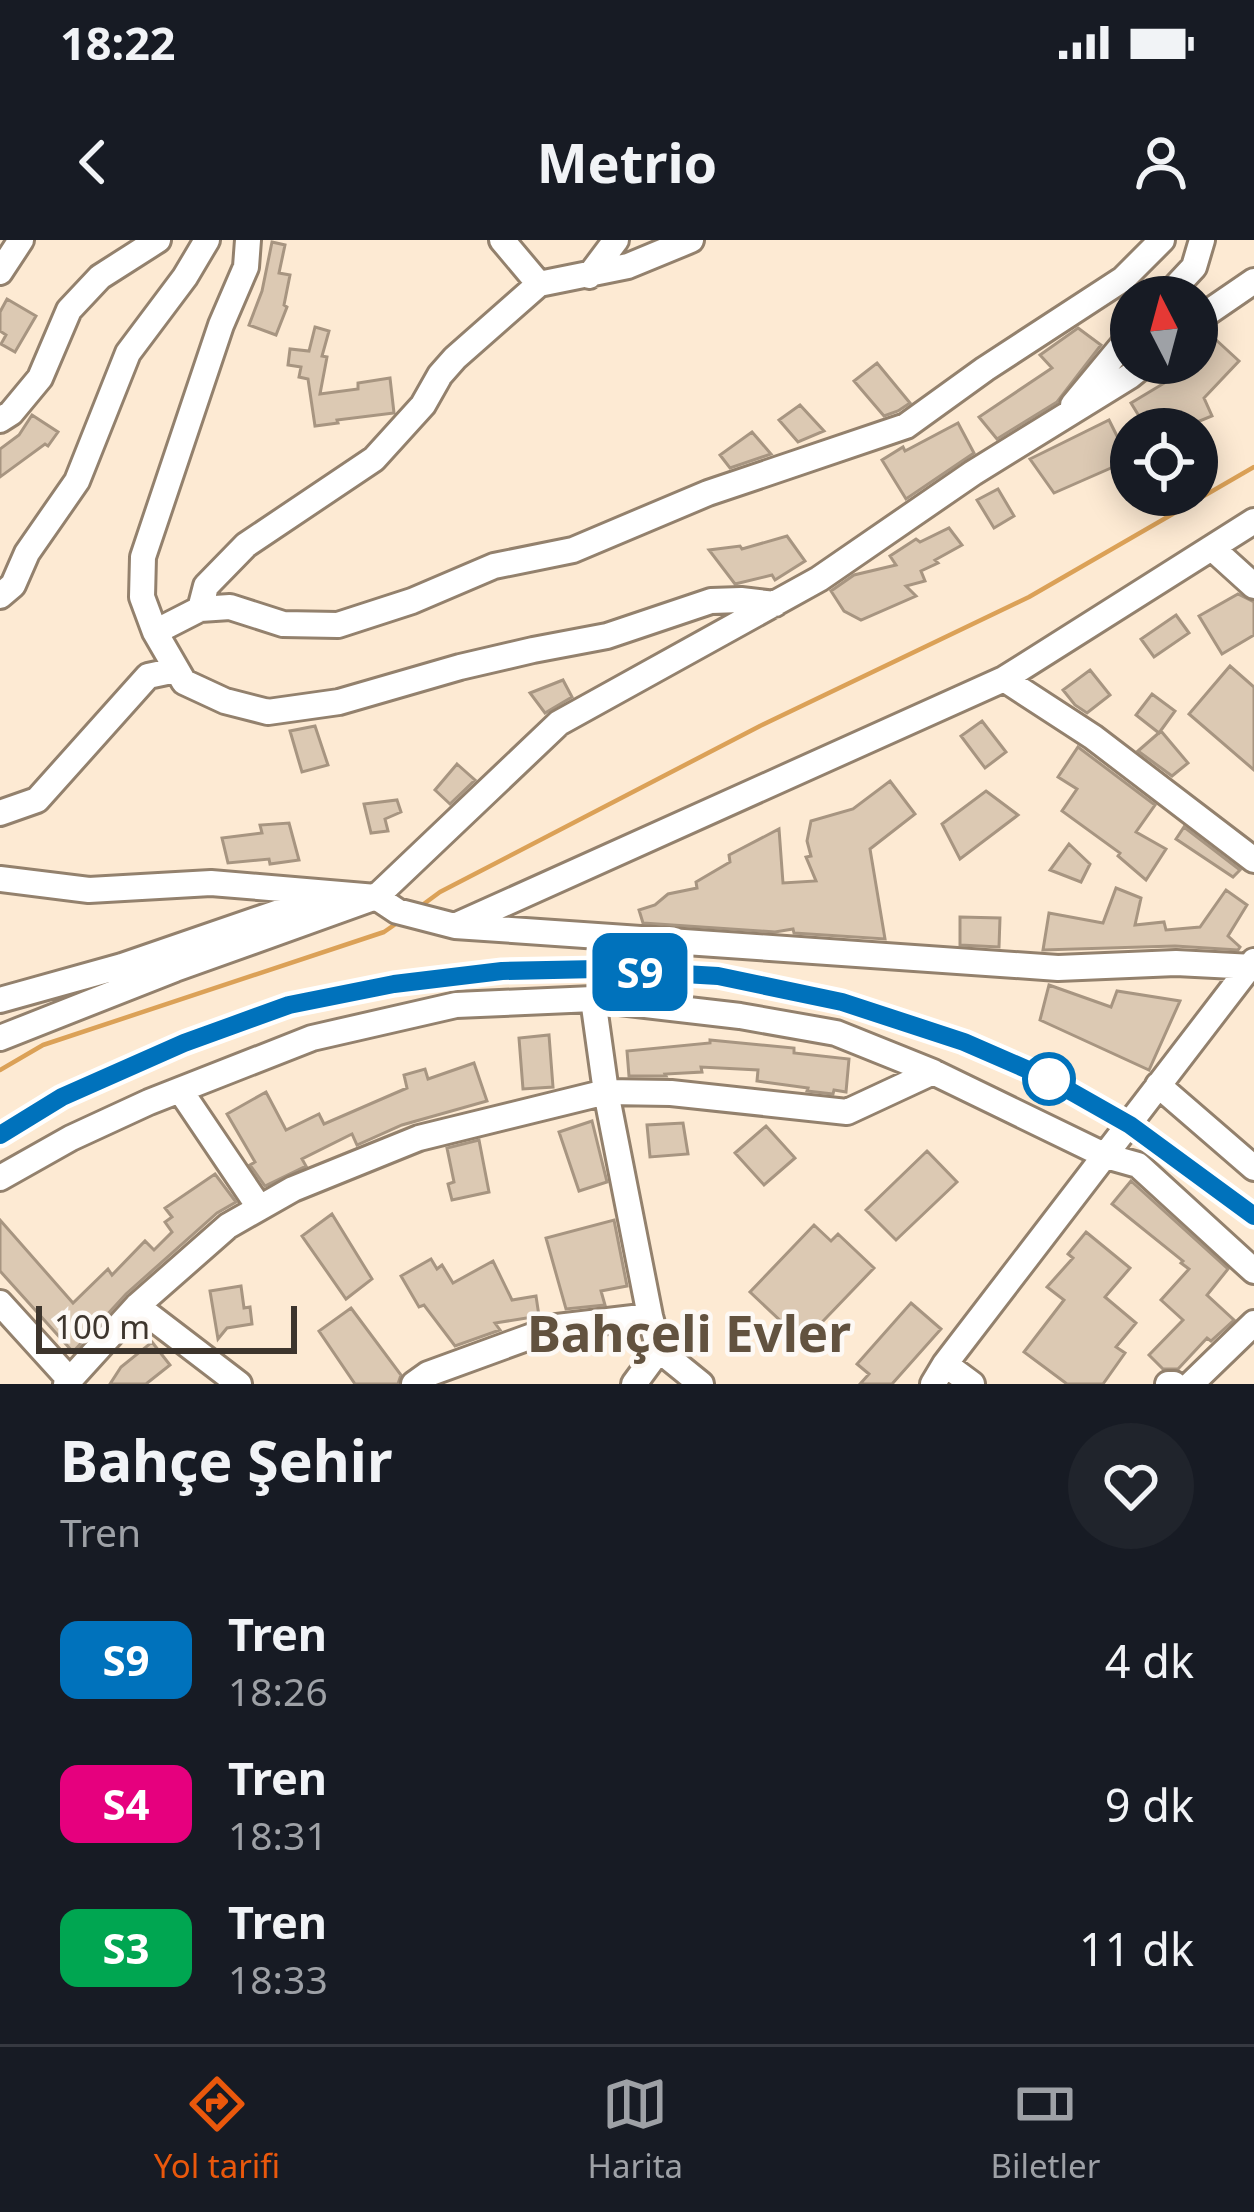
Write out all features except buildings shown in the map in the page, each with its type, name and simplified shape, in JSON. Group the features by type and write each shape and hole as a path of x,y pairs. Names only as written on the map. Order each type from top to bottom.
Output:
{"street":[{"path":"0,272 21,240"},
{"path":"0,420 40,378 69,310 100,277 158,240"},
{"path":"0,596 13,585 27,553 77,481 128,353 207,240"},
{"path":"248,240 246,267 221,325 143,557 142,597 155,632 184,682 268,712 339,702 460,667 607,636 711,601 775,604"},
{"path":"502,240 539,284"},
{"path":"589,276 616,240"},
{"path":"200,609 206,586 246,545 374,459 422,405 455,358 539,284 628,266 691,240"},
{"path":"155,632 200,609 230,607 283,624 338,625 412,601 494,566 573,550 708,493 906,426 1124,279 1162,240"},
{"path":"1186,276 1194,267 1202,240"},
{"path":"1218,305 1254,280"},
{"path":"1065,417 1110,361"},
{"path":"0,1038 376,897 559,723 820,579 973,473 1117,384"},
{"path":"448,925 1004,679 1254,521"},
{"path":"1212,548 1254,586"},
{"path":"0,563 27,553"},
{"path":"0,812 38,800 148,676 176,670"},
{"path":"1004,679 1093,737 1254,860"},
{"path":"0,879 89,890 211,884 376,897 398,911 448,925 1058,968 1253,965"},
{"path":"0,1000 122,966 311,901 376,897"},
{"path":"923,1384 939,1374 1253,965"},
{"path":"593,999 606,1092 659,1350 701,1384"},
{"path":"0,1178 70,1138 312,1038 456,1005 593,999 836,1033 933,1072 1106,1156 1138,1165 1254,1271"},
{"path":"0,1303 68,1382 137,1306 228,1226 293,1190 419,1138 606,1092 671,1093 847,1112 933,1072"},
{"path":"1158,1085 1254,1168"},
{"path":"180,1090 260,1207"},
{"path":"137,1306 239,1384"},
{"path":"414,1384 428,1374 556,1327 650,1316"},
{"path":"1191,1384 1254,1323"},
{"path":"634,1384 659,1350"},
{"path":"939,1374 972,1384"}],"waterway":[{"path":"421,906 760,726 1029,597 1254,467"},
{"path":"0,1070 43,1045 384,932 397,923"}],"railway":[{"path":"0,1135 61,1097 184,1043 289,1005 394,984 502,971 598,969 718,976 842,1002 964,1042 1049,1079 1130,1125 1254,1216"}],"train":[{"name":"S9","path":"0,1135 62,1097 184,1043 289,1005 394,984 502,971 598,969 718,976 842,1002 964,1042 1049,1079 1130,1125 1254,1216"}],"district":[{"name":"Bahçeli Evler","path":"689,1332"}]}
